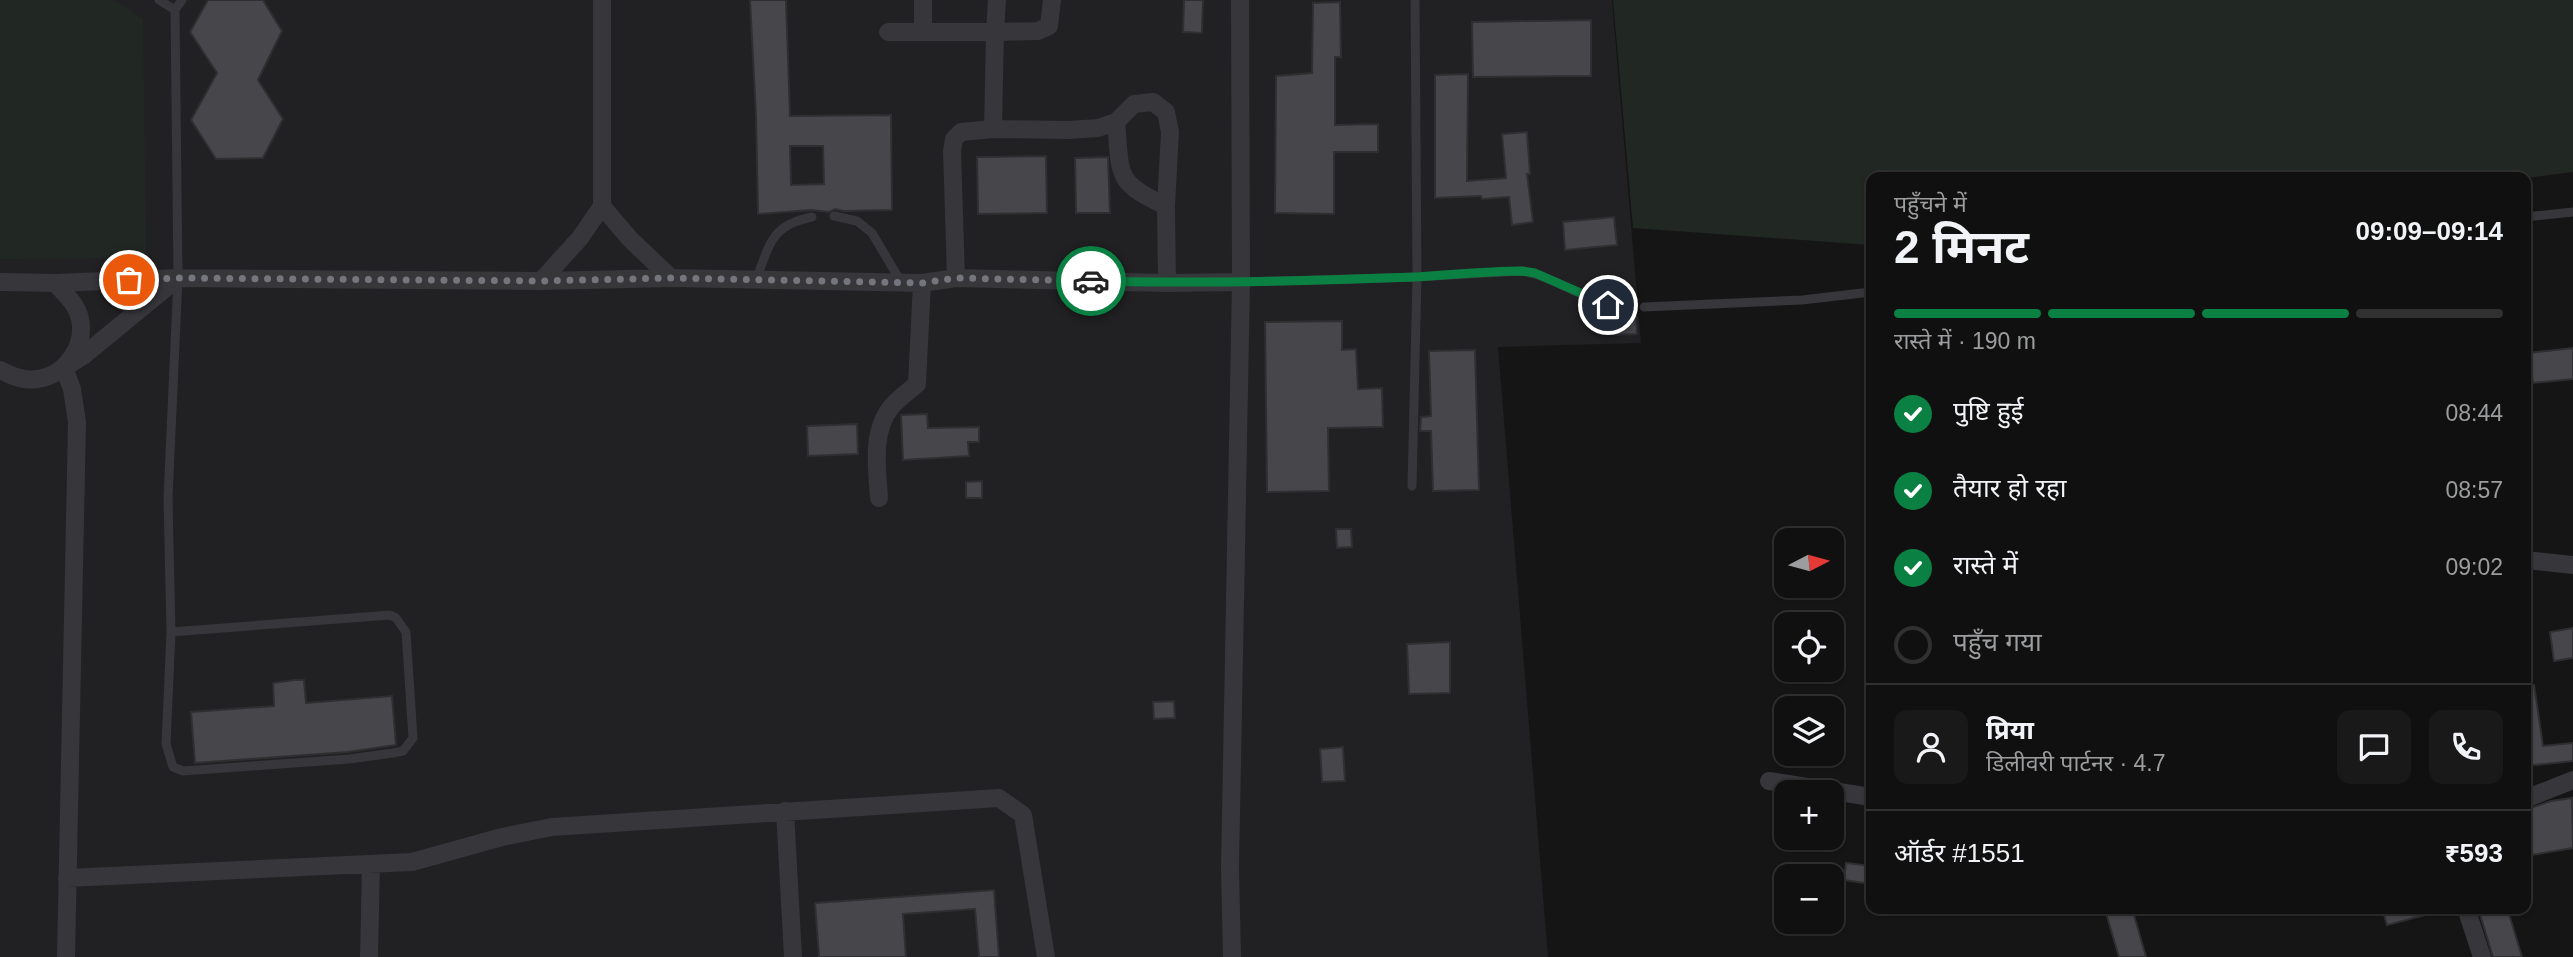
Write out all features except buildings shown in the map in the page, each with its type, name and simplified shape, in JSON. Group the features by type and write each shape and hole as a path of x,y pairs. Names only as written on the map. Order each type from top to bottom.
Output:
{"street":[{"path":"541,281 580,237 602,206 602,0"},
{"path":"923,0 923,32"},
{"path":"993,129 997,0"},
{"path":"888,32 1038,31 1049,26 1052,0"},
{"path":"1232,957 1230,854 1241,282 1240,0"},
{"path":"956,278 952,151 954,139 961,132 1098,128 1116,122 1134,104 1153,102 1166,112 1170,132 1166,206 1167,283"},
{"path":"1116,122 1121,168 1128,185 1166,206"},
{"path":"602,206 630,239 671,278"},
{"path":"1,284 178,278 541,281 671,278 922,283 956,278 1241,282"},
{"path":"0,370 18,378 47,377 83,356 178,278"},
{"path":"55,283 73,302 80,319 80,337 75,354 64,368"},
{"path":"878,498 880,426 892,406 917,384 922,283"},
{"path":"64,368 72,389 77,422 66,957"},
{"path":"2531,561 2573,565"},
{"path":"2531,797 2573,780"},
{"path":"1769,781 1866,796"},
{"path":"67,878 412,862 502,836 552,827 999,798 1023,815 1046,957"},
{"path":"785,811 793,957"},
{"path":"369,957 370,864"},
{"path":"2468,914 2482,957"}],"lane":[{"path":"159,0 175,10"},
{"path":"171,632 390,615 396,618 406,632 413,738 411,743 403,751 349,759 183,771 173,767 166,744 171,632 168,498 178,278 175,10 182,0"},
{"path":"1412,486 1417,277 1415,0"},
{"path":"2531,216 2573,212"},
{"path":"834,216 857,221 872,233 901,282"},
{"path":"756,279 772,241 783,226 794,220 812,217"},
{"path":"1241,282 1522,271 1535,273 1608,305 1626,308"},
{"path":"1644,307 1802,300 1866,293"}],"shaded area":[{"path":"0,0 1612,0 1641,343 1498,347 1548,957 0,957"},
{"path":"0,0 114,0 143,19 146,258 0,259"},
{"path":"1613,0 2573,0 2573,172 2531,177 2531,172 1866,172 1866,245 1633,228"}],"way so far":[{"path":"129,280 178,278 541,281 671,278 922,283 956,278 1091,281"}],"route":[{"path":"1091,281 1241,282 1522,271 1535,273 1608,305"}]}
